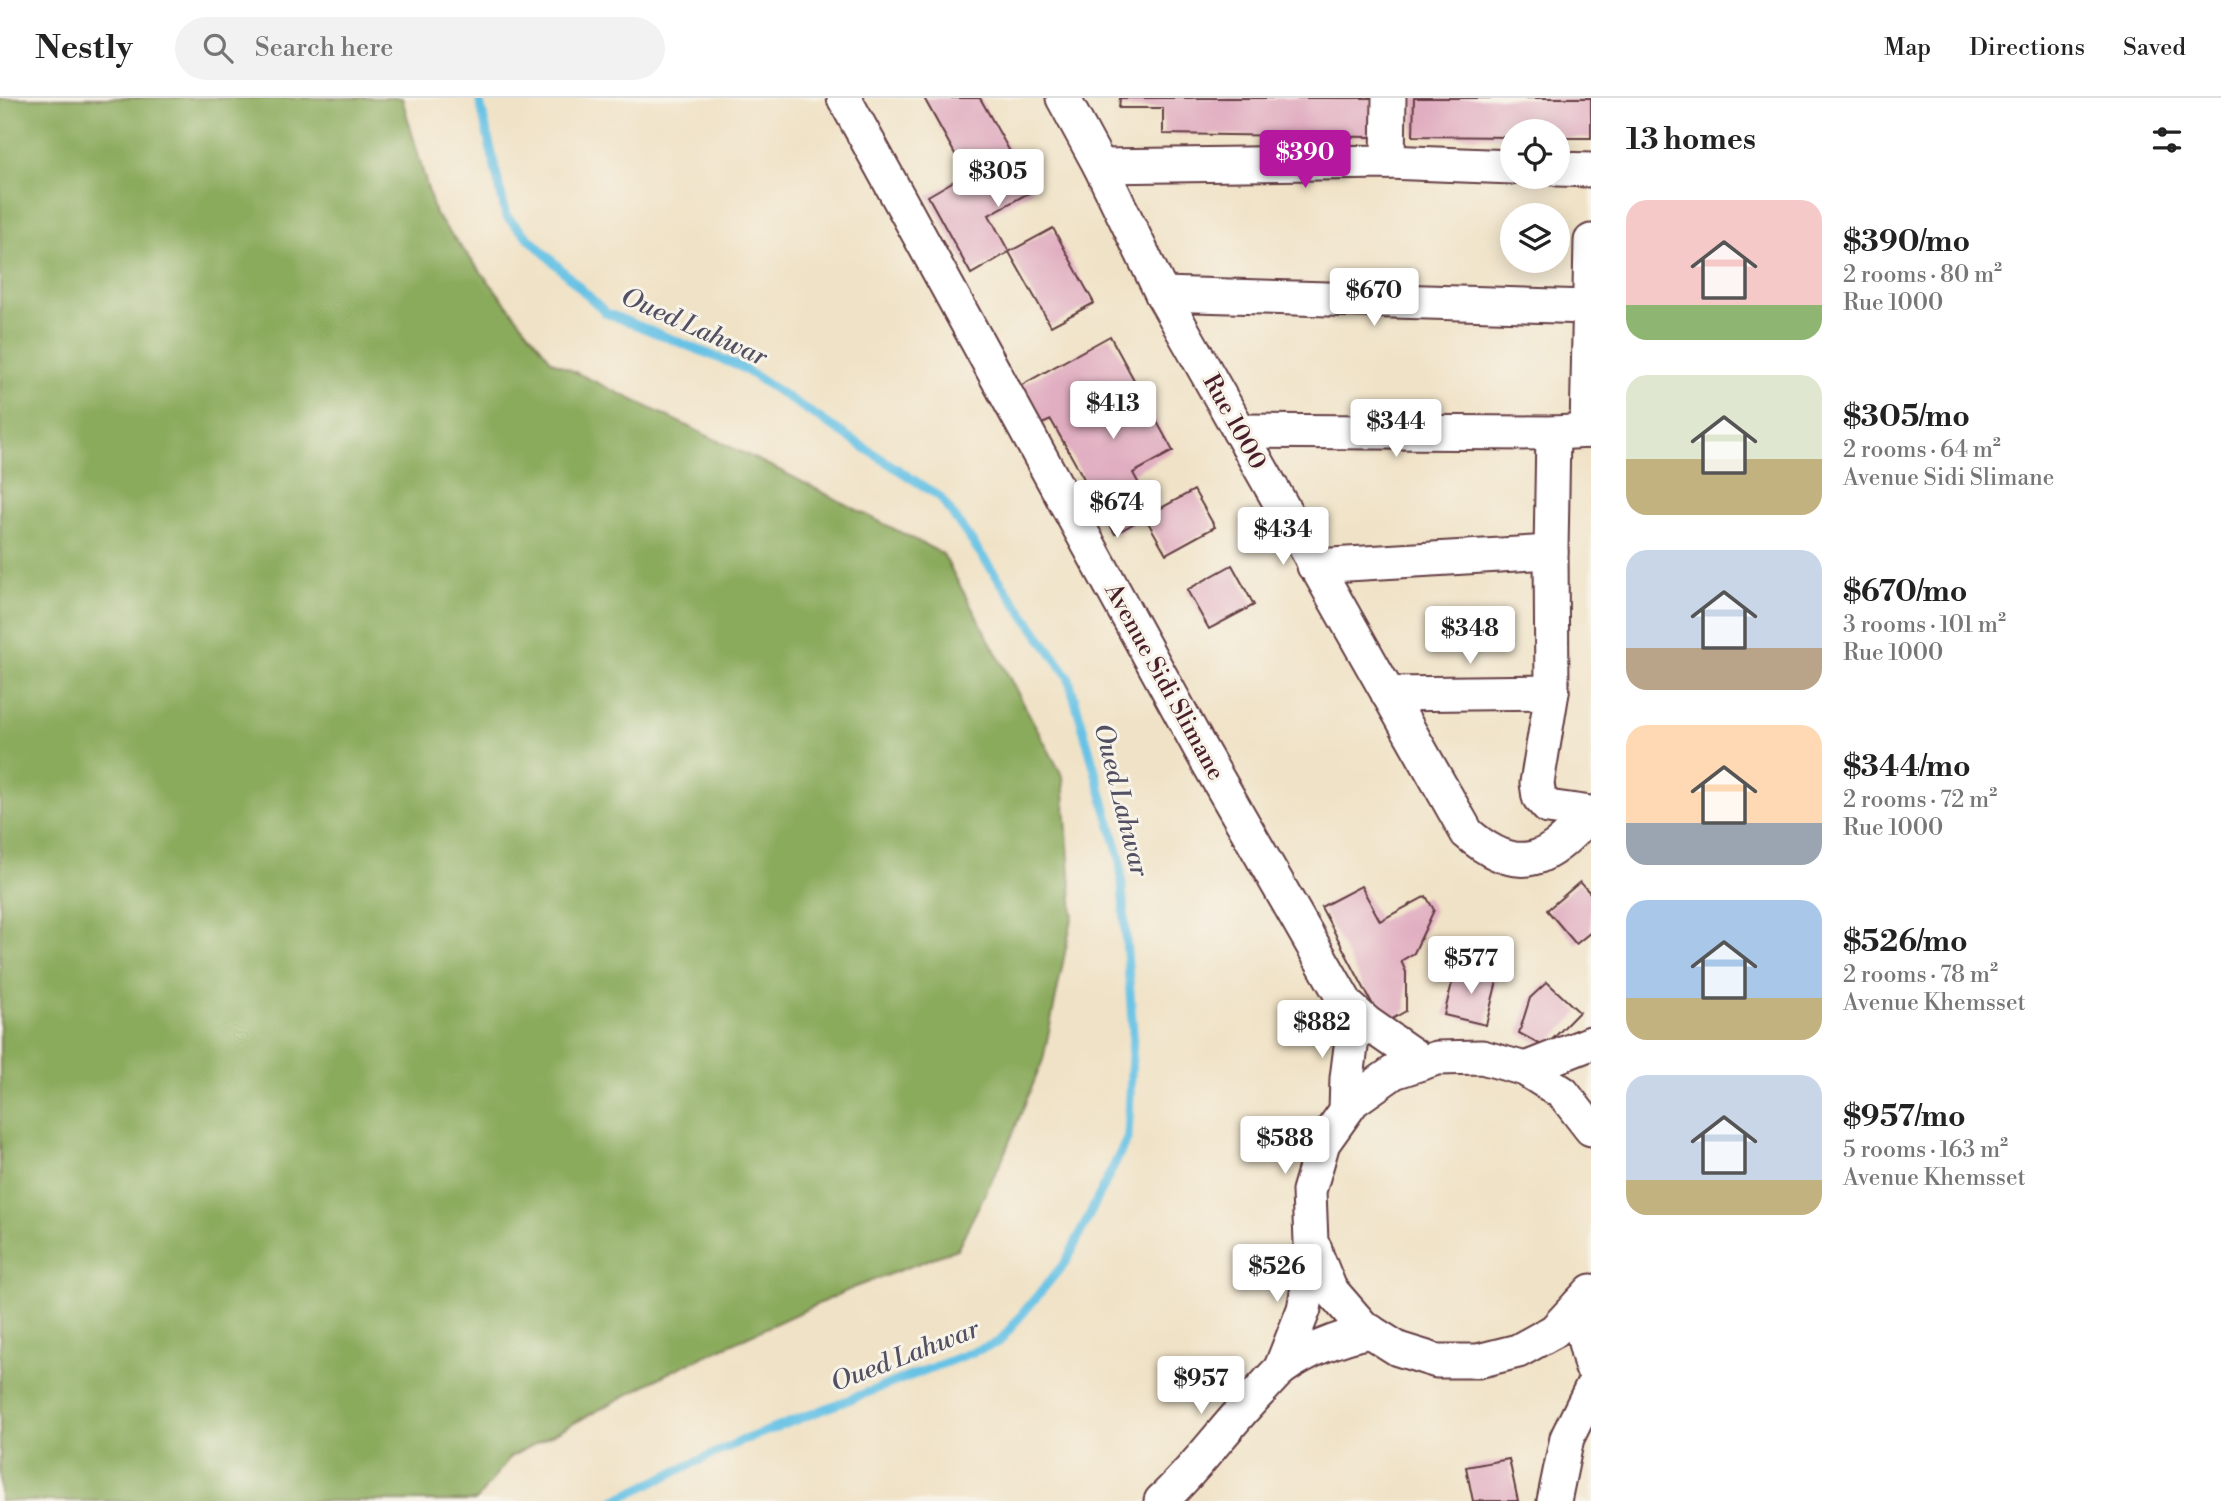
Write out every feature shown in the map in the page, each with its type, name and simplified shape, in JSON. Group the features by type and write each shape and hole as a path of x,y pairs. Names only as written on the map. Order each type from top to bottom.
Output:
{"street":[{"name":"Avenue Sidi Slimane","path":"844,98 1201,750 1347,1005 1377,1031 1423,1062"},
{"name":"Rue 1000","path":"1063,98 1100,166 1162,294 1467,833 1487,850 1532,859 1551,849 1591,813"},
{"path":"1388,162 1389,98"},
{"path":"1100,166 1388,162 1500,167"},
{"path":"1570,169 1591,170"},
{"path":"1239,431 1589,431 1588,307 1591,241"},
{"path":"1162,294 1588,307"},
{"path":"1553,433 1552,692 1537,783 1539,797 1548,807 1591,813"},
{"path":"1314,566 1551,552"},
{"path":"1388,694 1552,692"},
{"name":"Avenue Sidi Slimane","path":"1346,1111 1352,1039 1347,1005"},
{"path":"1525,1069 1591,1043"},
{"path":"1585,1297 1554,1331 1518,1351 1478,1361 1437,1360 1398,1349 1363,1327 1330,1289 1311,1242 1309,1191 1323,1143 1353,1101 1394,1072 1437,1058 1482,1057 1525,1069 1563,1093 1589,1116"},
{"path":"1280,1370 1304,1309 1315,1249"},
{"path":"1585,1297 1582,1331 1591,1366"},
{"path":"1174,1497 1242,1409 1280,1370 1314,1349 1345,1336 1370,1331"},
{"path":"1531,1344 1570,1356 1591,1366"},
{"path":"1554,1501 1567,1438 1591,1389"}],"green space":[{"path":"0,98 402,98 435,214 552,361 785,473 943,554 1063,777 1073,914 1043,1060 1001,1162 957,1249 855,1287 672,1371 510,1457 476,1501 0,1501"}],"building":[{"path":"924,98 980,98 1032,191 989,215 1009,252 971,274 928,196 966,174"},
{"path":"1120,98 1372,98 1372,137 1163,134 1163,108 1119,108"},
{"path":"1414,98 1591,98 1591,138 1570,138 1570,119 1500,119 1500,137 1413,136"},
{"path":"1053,228 1094,303 1051,326 1009,252"},
{"path":"1110,336 1173,451 1133,473 1154,512 1194,490 1215,527 1166,554 1145,517 1115,534 1051,420 1042,424 1020,386"},
{"path":"1232,565 1254,605 1209,629 1187,590"},
{"path":"1580,882 1591,894 1591,932 1576,944 1547,910"},
{"path":"1361,886 1380,921 1426,896 1434,910 1414,953 1401,961 1406,972 1406,1011 1383,1024 1321,907"},
{"path":"1456,967 1498,977 1486,1025 1444,1015"},
{"path":"1547,982 1579,1012 1545,1047 1519,1033 1530,998"},
{"path":"1509,1459 1518,1501 1473,1501 1466,1467"}],"waterway":[{"name":"Oued Lahwar","path":"479,98 506,216 606,313 741,367 940,497 1068,676 1120,858 1133,1033 1128,1137 1067,1260 999,1342 741,1441 613,1501"}]}
